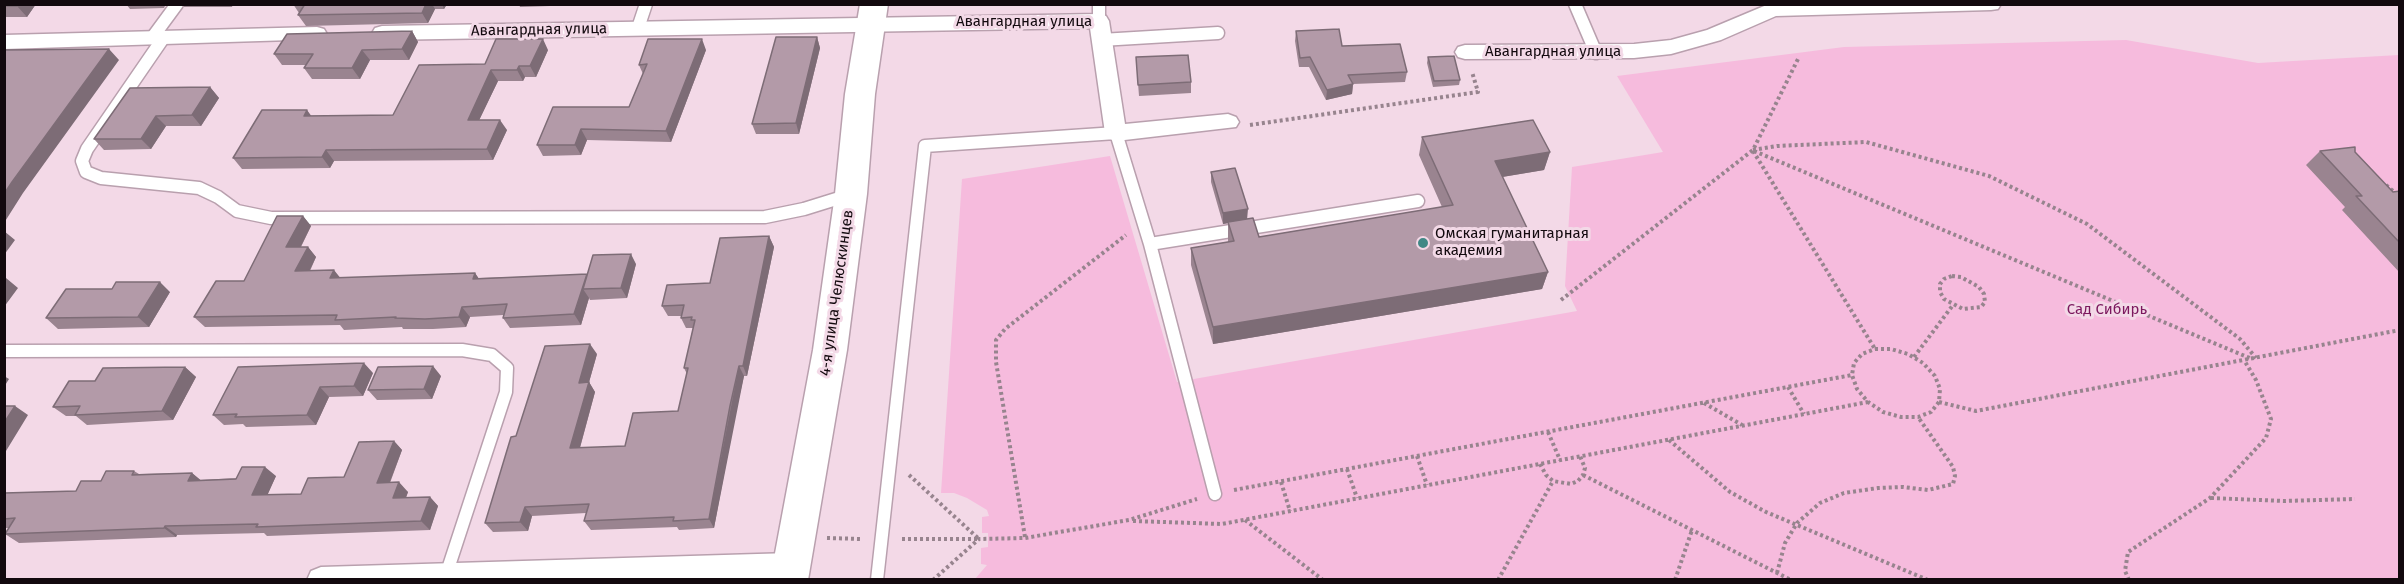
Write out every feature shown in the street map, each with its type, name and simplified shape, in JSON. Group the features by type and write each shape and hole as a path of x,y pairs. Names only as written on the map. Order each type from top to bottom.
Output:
{"main road":[{"name":"4-я улица Челюскинцев","path":"790,573 830,350 851,194 860,94 873,14"}],"street":[{"name":"Авангардная улица","path":"1465,51 1596,52 1671,47 1714,35 1772,7 1990,4"},
{"name":"Авангардная улица","path":"366,33 638,28 873,14 1100,22 1116,133"},
{"path":"4,42 342,34"},
{"path":"1116,133 1228,122"},
{"path":"321,579 790,573"}],"lane":[{"path":"177,4 87,149 82,161 86,172 101,178 199,188 218,197 237,211 271,218 765,216 804,209 851,194"},
{"path":"638,28 646,4"},
{"path":"1575,4 1596,52"},
{"path":"1100,22 1218,33"},
{"path":"877,579 925,146 1116,133 1150,244 1215,494"},
{"path":"1150,244 1418,201"},
{"path":"4,351 462,350 492,355 507,368 506,392 445,578"}],"path":[{"name":"Авангардная улица","path":"1228,122 1255,125 1478,92 1465,51"},
{"path":"1561,300 1753,150 1798,59"},
{"path":"1753,150 1777,146 1866,142 1989,176 2087,224 2240,339 2254,358"},
{"path":"1753,150 1875,349"},
{"path":"1753,150 2254,358"},
{"path":"2382,181 2400,196"},
{"path":"1025,538 996,362 996,340 1005,329 1129,232"},
{"path":"1961,277 1979,287 1984,294 1985,302 1981,307 1973,310 1953,305 1940,291 1940,284 1944,279 1961,277"},
{"path":"1914,357 1953,305"},
{"path":"1939,402 1976,411 2400,330"},
{"path":"1875,349 1891,349 1914,357 1935,376 1940,389 1939,402 1931,412 1918,417 1901,417 1884,412 1868,402 1857,389 1852,375 1854,363 1862,354 1875,349"},
{"path":"2129,579 2125,571 2128,552 2210,498 2266,438 2271,419 2256,380 2244,360"},
{"path":"933,579 979,539 1025,538 1129,520 1215,494 1852,375"},
{"path":"1788,387 1804,414"},
{"path":"1129,520 1222,524 1868,402"},
{"path":"1703,403 1742,426"},
{"path":"1777,573 1785,543 1797,523 1820,503 1844,494 1878,488 1903,487 1928,490 1953,484 1955,476 1953,467 1918,417"},
{"path":"1548,432 1560,460"},
{"path":"1668,440 1730,492 1767,512 1928,579"},
{"path":"1417,456 1427,485"},
{"path":"1540,464 1546,475 1553,481 1570,484 1578,481 1583,475 1585,468 1580,456"},
{"path":"890,457 979,539"},
{"path":"1347,469 1357,498"},
{"path":"1583,475 1791,579"},
{"path":"1498,579 1553,481"},
{"path":"1281,482 1290,511"},
{"path":"2210,498 2283,501 2355,499"},
{"path":"1245,520 1323,579"},
{"path":"1675,579 1692,530"}],"green space":[{"name":"Сад Сибирь","path":"2126,40 2258,63 2399,55 2399,579 975,579 987,565 981,564 981,548 988,547 988,533 982,533 982,517 989,516 987,510 954,493 941,493 962,179 1110,156 1177,382 1577,311 1565,286 1572,167 1663,152 1617,76 1844,47"}],"building":[{"path":"4,4 18,4 17,6 4,6"},
{"path":"305,4 426,4 422,13 298,15"},
{"path":"1339,29 1342,46 1400,44 1407,72 1348,75 1353,84 1327,90 1310,57 1300,58 1296,31"},
{"path":"412,31 402,49 362,50 352,68 304,68 313,54 274,54 287,34"},
{"path":"776,37 817,37 796,123 752,124"},
{"path":"496,39 543,39 530,66 519,66 517,70 491,70 468,120 500,120 487,149 326,150 322,157 233,158 262,110 307,110 304,116 393,115 419,65 485,64"},
{"path":"648,39 702,39 666,131 581,129 575,145 537,145 553,107 629,107 647,64 639,65"},
{"path":"109,49 12,182 4,194 4,50"},
{"path":"1188,55 1191,82 1138,85 1136,57"},
{"path":"1454,56 1460,80 1434,81 1428,57"},
{"path":"210,87 192,115 156,116 141,139 94,139 130,88"},
{"name":"Омская гуманитарная академия","path":"1533,120 1550,152 1495,161 1548,272 1213,327 1191,248 1234,241 1228,222 1253,218 1259,237 1453,205 1422,137"},
{"path":"2355,147 2355,152 2393,192 2400,191 2400,243 2356,196 2362,196 2320,151"},
{"path":"1235,168 1248,209 1223,213 1211,172"},
{"path":"277,216 303,216 286,247 308,247 295,271 334,270 330,278 475,273 473,279 587,274 574,314 503,318 507,304 462,307 459,317 425,319 396,317 335,320 337,315 194,317 216,281 244,281"},
{"path":"769,236 743,366 739,366 730,406 709,519 673,521 674,517 584,521 589,504 525,507 520,522 485,523 511,437 516,436 545,346 590,344 579,383 589,382 570,448 625,446 633,413 678,411 688,368 684,368 695,320 691,320 692,317 681,318 684,305 662,306 667,285 710,283 720,238"},
{"path":"631,254 621,288 583,289 593,255"},
{"path":"116,282 160,282 138,317 46,318 66,289 112,289"},
{"path":"364,363 354,386 320,387 307,415 235,417 237,414 213,415 238,367"},
{"path":"433,366 424,389 368,390 378,367"},
{"path":"185,367 162,411 75,415 80,406 53,407 69,381 95,381 103,368"},
{"path":"4,406 15,406 4,423"},
{"path":"394,441 377,483 399,482 393,498 430,497 421,521 256,527 258,524 165,526 164,528 5,534 15,518 4,519 4,493 76,491 81,481 101,481 106,471 134,471 132,475 192,473 188,481 236,479 242,467 265,467 252,495 301,494 308,478 344,477 359,442"}],"place":[{"name":"Омская гуманитарная академия","path":"1423,243"}]}
